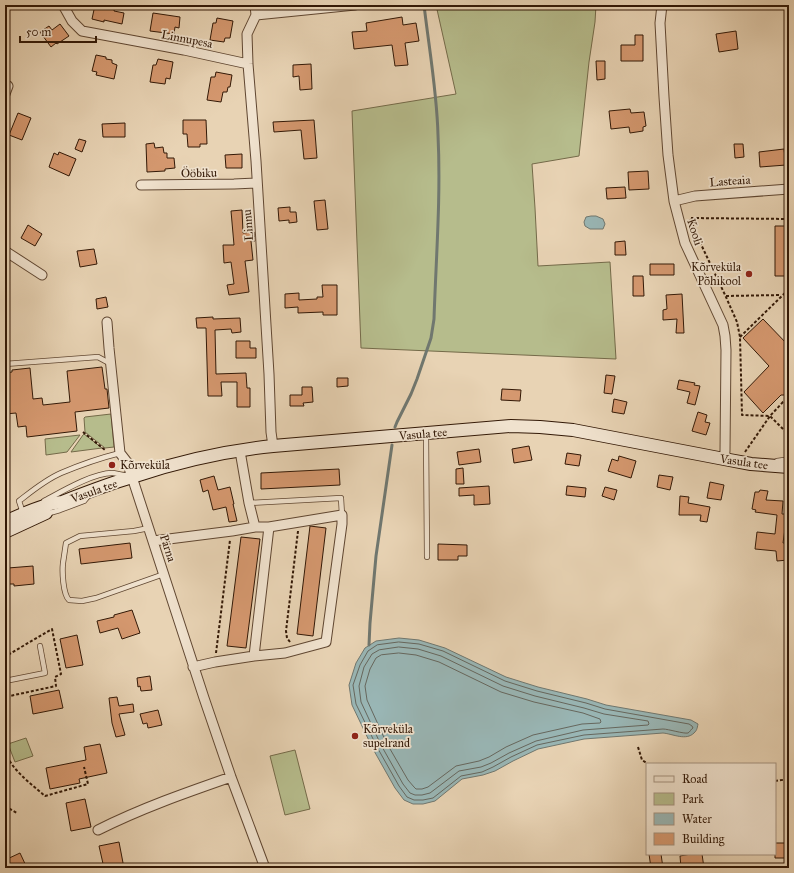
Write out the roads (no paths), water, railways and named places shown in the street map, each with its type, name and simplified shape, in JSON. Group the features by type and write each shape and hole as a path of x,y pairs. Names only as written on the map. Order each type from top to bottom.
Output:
{"street":[{"name":"Linnupesa","path":"63,5 72,21 82,32 184,50 248,64"},
{"path":"255,5 256,15 355,5"},
{"name":"Kooli","path":"662,5 660,23 665,119 674,201 685,243 723,325 725,336 724,459"},
{"name":"Linnu","path":"256,15 247,34 248,64 257,183 273,446"},
{"name":"Ööbiku","path":"141,185 257,183"},
{"name":"Lasteaia","path":"674,201 695,196 789,189"},
{"path":"5,251 42,275"},
{"name":"Pärna","path":"107,322 116,454 127,462 193,666 231,777 265,868"},
{"name":"Vasula tee","path":"5,532 25,518 56,502 62,502 132,476 168,466 240,450 511,426 566,430 724,459 762,465 789,467"},
{"path":"240,450 249,503 255,527"},
{"name":"Vasula tee","path":"5,522 39,516 57,508 62,502"},
{"path":"153,541 342,515 326,642 295,651 193,666"},
{"path":"254,656 269,526"},
{"path":"98,830 120,818 173,797 231,777"}],"lane":[{"path":"5,364 98,356 111,364"},
{"path":"426,434 427,557"},
{"path":"25,518 19,501 39,486 60,474 116,454"},
{"path":"762,465 789,460"},
{"path":"25,518 31,507 97,476 113,473 132,476"},
{"path":"39,516 84,501 93,490"},
{"path":"249,503 341,498 342,515"},
{"path":"149,528 134,531 80,536 66,543 63,563 66,597 69,600 82,601 96,598 164,574"},
{"path":"5,681 45,673 40,646"}],"water":[{"path":"596,216 603,219 605,224 603,229 590,229 585,226 584,222 586,217"},
{"path":"399,638 419,640 445,648 506,677 538,687 606,705 691,720 698,724 697,728 694,733 687,737 663,733 584,739 538,749 495,771 462,779 435,801 423,804 413,804 404,800 395,788 373,749 352,705 349,685 356,663 365,648 376,641"}],"waterway":[{"path":"395,427 417,379 431,338 434,319 439,204 439,158 436,103 424,5"},
{"path":"369,645 376,556 392,445"}],"place":[{"name":"Kõrveküla Põhikool","path":"749,274"},
{"name":"Kõrveküla","path":"112,465"},
{"name":"Kõrveküla supelrand","path":"355,736"}]}
